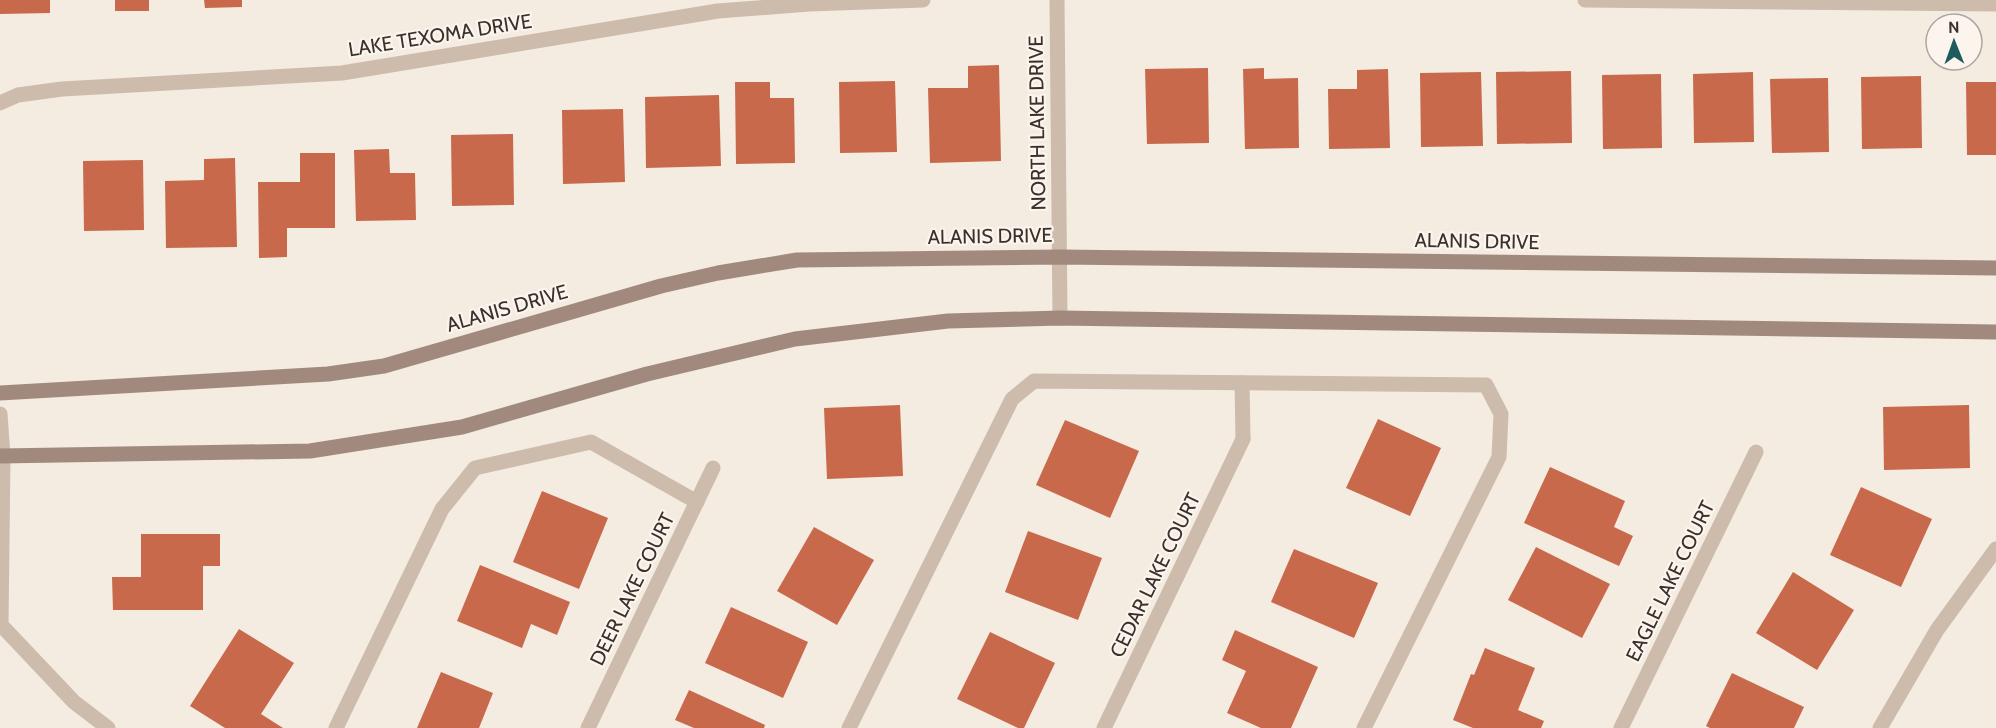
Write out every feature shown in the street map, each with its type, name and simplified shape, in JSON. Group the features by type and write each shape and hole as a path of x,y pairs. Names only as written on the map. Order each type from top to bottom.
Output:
{"main road":[{"name":"ALANIS DRIVE","path":"0,393 328,374 384,366 661,286 718,273 797,260 1060,257 1996,268"},
{"path":"2,456 310,451 462,427 647,374 795,339 948,321 1060,318 1996,332"}],"street":[{"name":"LAKE TEXOMA DRIVE","path":"0,103 18,95 62,89 342,72 717,11 809,4 923,0"},
{"name":"NORTH LAKE DRIVE","path":"1057,0 1060,318"},
{"path":"1585,0 1996,4"},
{"path":"849,728 1012,399 1034,381 1486,386 1501,414 1499,457 1364,728"},
{"name":"CEDAR LAKE COURT","path":"1104,728 1243,439 1242,383"},
{"path":"0,414 2,456 0,625 74,702 108,728"},
{"path":"336,728 442,510 475,468 591,442 697,502"},
{"name":"EAGLE LAKE COURT","path":"1621,728 1756,452"},
{"name":"DEER LAKE COURT","path":"588,728 713,468"},
{"path":"1880,728 1937,630 1996,549"}],"building":[{"path":"0,0 50,0 50,13 0,14"},
{"path":"115,0 149,0 149,11 115,11"},
{"path":"204,0 242,0 242,7 205,8"},
{"path":"999,65 1001,161 930,163 928,88 968,88 968,66"},
{"path":"1208,68 1209,143 1147,144 1145,69"},
{"path":"1264,68 1264,79 1298,78 1299,148 1245,149 1243,69"},
{"path":"1388,69 1390,148 1329,149 1328,89 1357,89 1357,70"},
{"path":"1571,71 1572,143 1497,144 1496,72"},
{"path":"1481,72 1483,146 1421,147 1420,73"},
{"path":"1753,72 1754,142 1694,143 1693,74"},
{"path":"1661,74 1662,148 1603,149 1602,75"},
{"path":"1921,76 1922,148 1862,149 1861,77"},
{"path":"1828,78 1829,152 1772,153 1770,79"},
{"path":"895,81 897,152 840,153 839,82"},
{"path":"735,82 770,82 770,98 794,98 795,163 736,164"},
{"path":"1966,82 1996,82 1996,155 1967,155"},
{"path":"719,95 721,166 646,168 645,97"},
{"path":"623,109 625,182 563,184 562,110"},
{"path":"513,134 514,205 452,206 451,135"},
{"path":"389,149 390,173 415,173 416,220 356,221 354,150"},
{"path":"300,153 335,153 335,228 287,228 287,257 259,258 258,182 300,182"},
{"path":"235,158 237,247 166,248 165,181 204,180 204,159"},
{"path":"143,160 144,230 84,231 83,161"},
{"path":"900,405 903,476 827,479 824,408"},
{"path":"1969,405 1970,468 1884,470 1883,407"},
{"path":"1378,419 1441,448 1410,516 1346,488"},
{"path":"1065,420 1139,451 1110,518 1036,485"},
{"path":"1550,467 1625,501 1614,527 1633,536 1619,566 1524,523"},
{"path":"1861,487 1932,519 1901,587 1830,555"},
{"path":"542,491 608,518 579,589 513,562"},
{"path":"814,527 874,560 837,625 777,591"},
{"path":"1028,531 1102,558 1078,620 1005,592"},
{"path":"141,534 220,534 220,566 203,566 203,610 113,610 112,577 141,577"},
{"path":"1536,547 1610,584 1582,638 1508,600"},
{"path":"1294,549 1378,583 1354,638 1271,602"},
{"path":"480,565 570,602 557,635 531,624 522,648 457,621"},
{"path":"1793,572 1854,610 1817,670 1756,633"},
{"path":"731,607 808,642 783,698 705,663"},
{"path":"239,629 294,663 261,714 283,728 225,728 190,706"},
{"path":"1235,630 1318,667 1291,728 1261,728 1227,713 1246,671 1222,660"},
{"path":"990,632 1055,663 1024,728 1018,728 957,699"},
{"path":"1485,648 1535,668 1518,710 1544,721 1541,728 1473,728 1453,720 1471,674 1474,675"},
{"path":"441,672 493,693 479,728 417,728"},
{"path":"1732,673 1804,707 1794,728 1710,728 1706,726"},
{"path":"689,690 765,725 764,728 694,728 675,720"}]}
